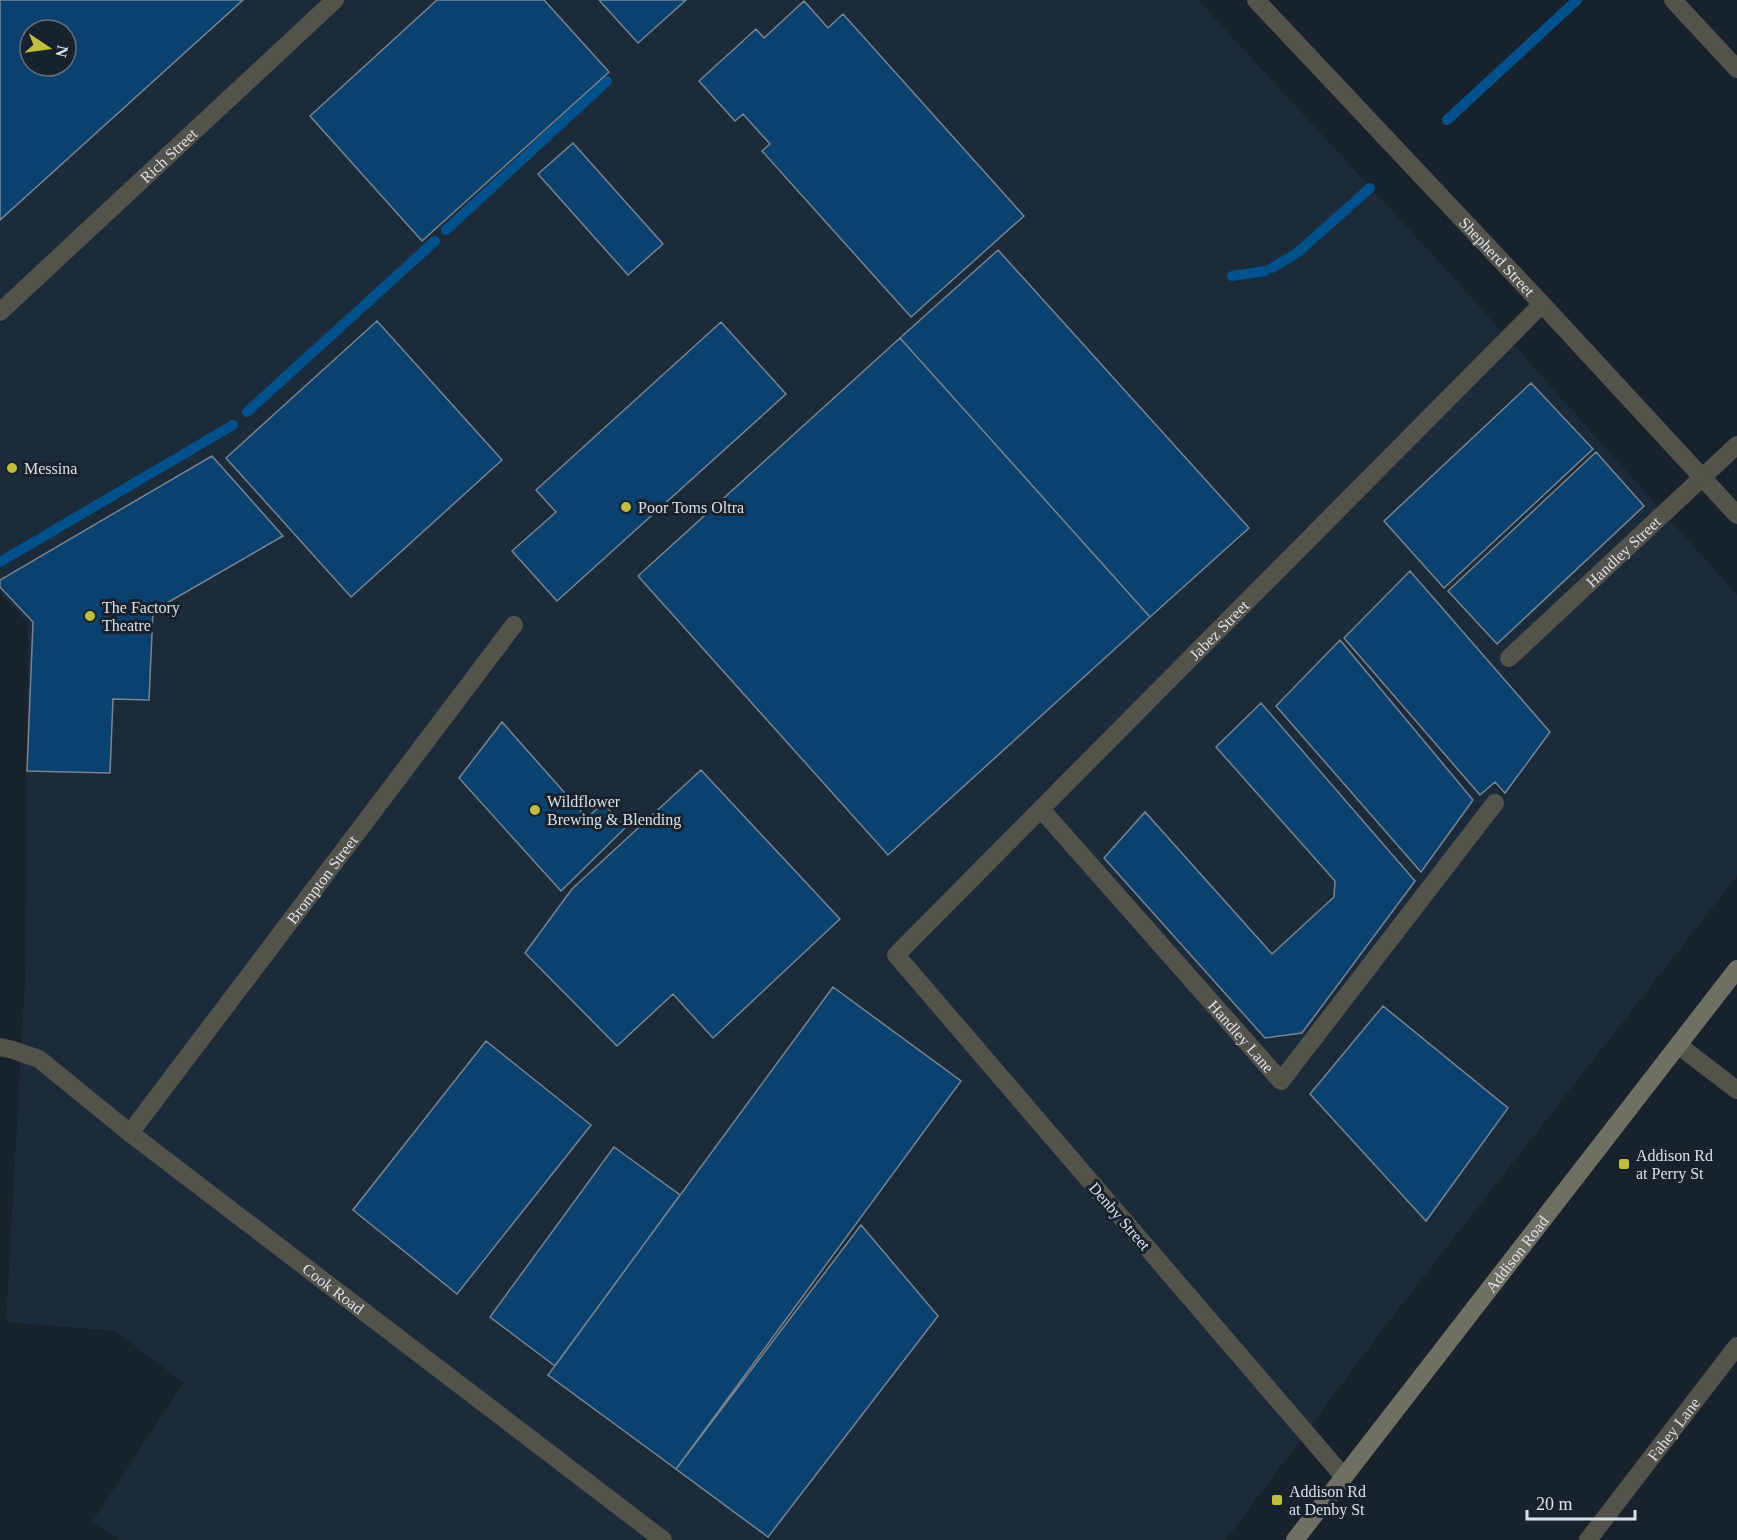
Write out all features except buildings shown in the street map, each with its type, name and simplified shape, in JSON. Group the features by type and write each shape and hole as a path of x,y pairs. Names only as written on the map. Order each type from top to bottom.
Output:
{"main road":[{"name":"Addison Road","path":"1294,1540 1737,969"}],"street":[{"name":"Rich Street","path":"0,312 335,0"},
{"name":"Shepherd Street","path":"1256,0 1737,515"},
{"path":"1672,0 1737,69"},
{"name":"Jabez Street","path":"896,955 1542,304"},
{"name":"Handley Street","path":"1509,658 1737,445"},
{"name":"Brompton Street","path":"130,1133 514,626"},
{"name":"Handley Lane","path":"1041,809 1281,1081 1495,802"},
{"name":"Denby Street","path":"896,955 1344,1477"},
{"path":"1678,1045 1737,1090"},
{"name":"Cook Road","path":"0,1047 39,1059 130,1133 663,1540"},
{"name":"Fahey Lane","path":"1588,1540 1737,1346"}],"shaded area":[{"path":"0,0 1198,0 1452,276 1737,595 1737,876 1385,1326 1226,1540 119,1540 92,1522 184,1383 115,1331 6,1322 25,979 28,624 0,592"}],"waterway":[{"path":"1447,120 1577,0"},
{"path":"446,230 607,81"},
{"path":"1272,268 1297,253 1370,188"},
{"path":"247,412 435,241"},
{"path":"1232,276 1265,271"},
{"path":"0,562 233,425"}],"place":[{"name":"Messina","path":"12,468"},
{"name":"Poor Toms Oltra","path":"626,507"},
{"name":"The Factory Theatre","path":"90,616"},
{"name":"Wildflower Brewing & Blending","path":"535,810"},
{"name":"Addison Rd at Perry St","path":"1624,1164"},
{"name":"Addison Rd at Denby St","path":"1277,1500"}]}
